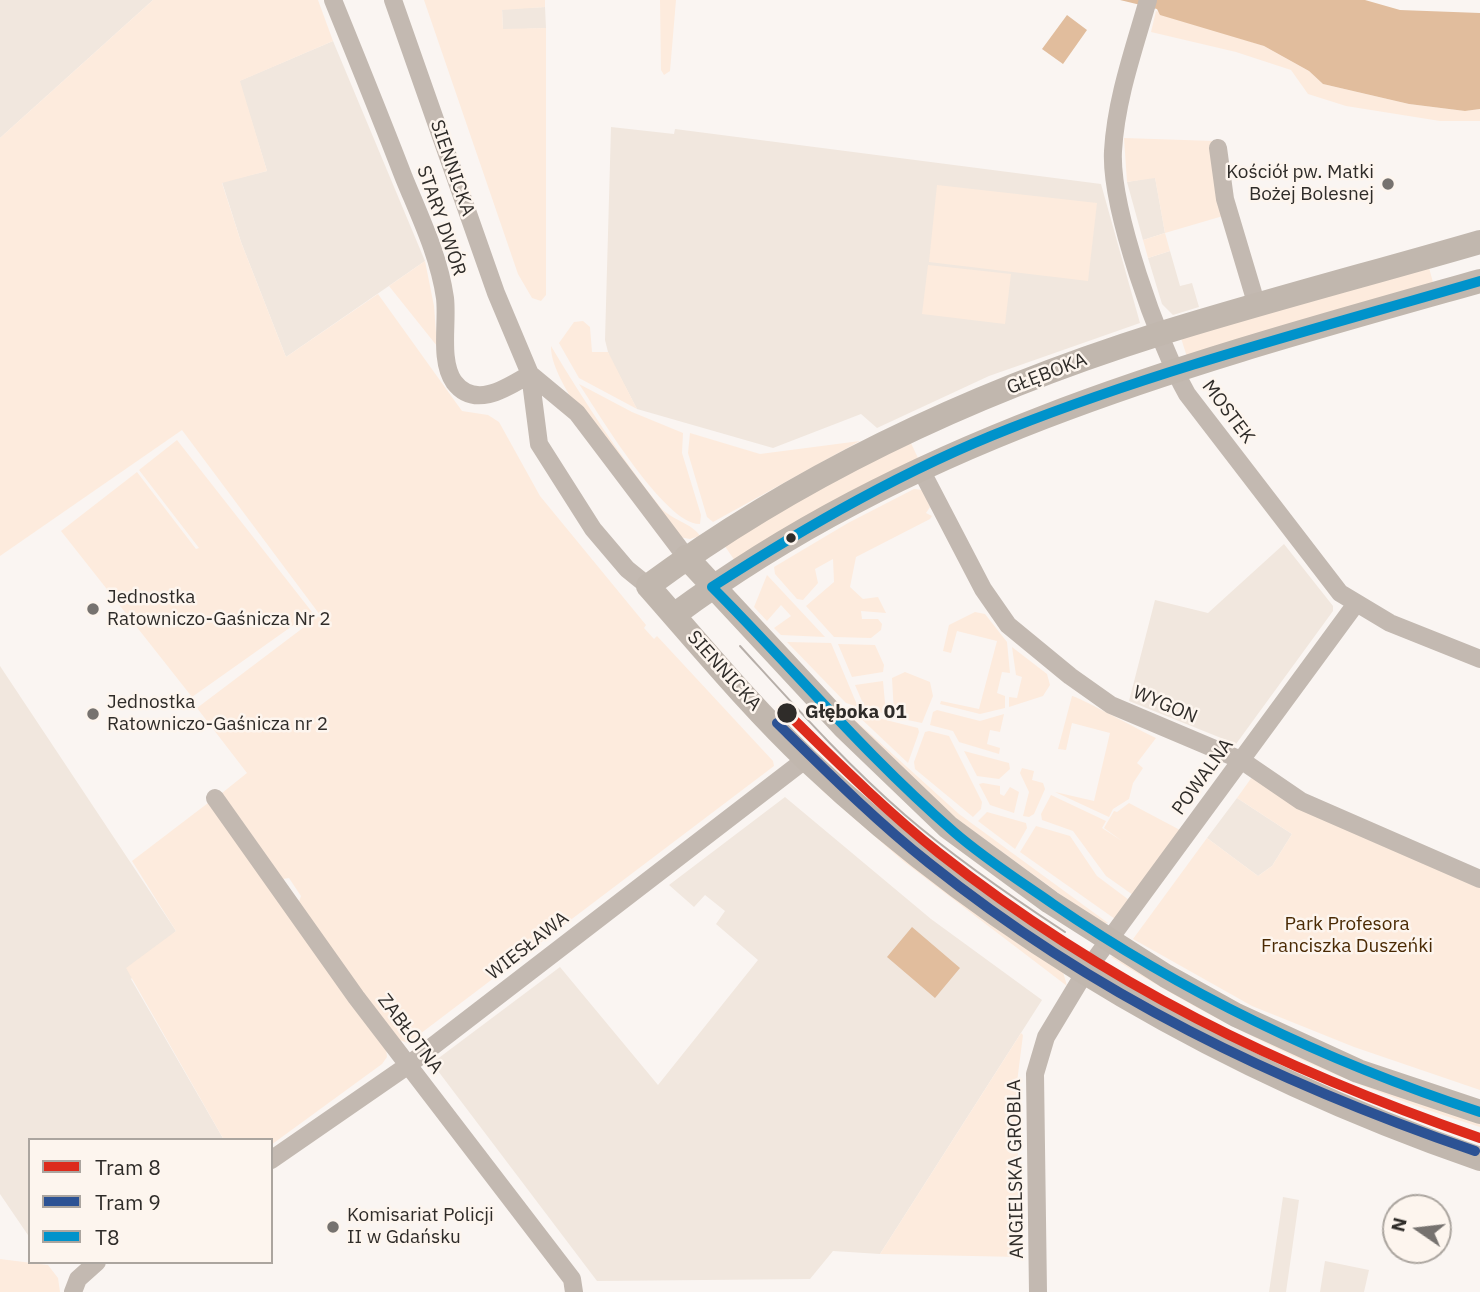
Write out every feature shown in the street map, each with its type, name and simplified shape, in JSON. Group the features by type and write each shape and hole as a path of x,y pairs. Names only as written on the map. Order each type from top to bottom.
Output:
{"street":[{"name":"STARY DWÓR","path":"333,0 434,251 445,298 448,366 454,382 465,391 481,396 500,392 530,374"},
{"name":"SIENNICKA","path":"393,0 492,281 530,374 539,444 593,528 627,569 648,586 806,759 860,809 955,884 1084,975 1238,1060 1343,1107 1480,1159"},
{"name":"MOSTEK","path":"1147,4 1118,107 1113,154 1117,198 1159,334 1174,371 1187,394 1340,593 1355,605 1390,623 1480,659"},
{"path":"1219,148 1225,199 1257,306"},
{"name":"GŁĘBOKA","path":"648,586 686,557 812,481 921,426 1004,390 1159,334 1480,242"},
{"path":"1446,252 1468,285"},
{"name":"GŁĘBOKA","path":"674,615 790,537 930,463 1068,406 1174,371 1468,285"},
{"name":"SIENNICKA","path":"530,374 577,413 686,557 712,587 844,727 948,827 1108,941 1177,983 1277,1035 1396,1086 1480,1112"},
{"path":"921,426 930,463"},
{"name":"WYGON","path":"930,463 983,589 1008,625 1070,676 1111,705 1241,760 1301,801 1480,879"},
{"name":"POWALNA","path":"1084,975 1355,605"},
{"name":"WIESŁAWA","path":"273,1159 407,1066 806,759"},
{"name":"ZABŁOTNA","path":"215,798 407,1066 572,1279 574,1292"},
{"name":"ANGIELSKA GROBLA","path":"1038,1292 1035,1074 1046,1037 1084,975"},
{"path":"72,1292 78,1279 95,1264"}],"shaded area":[{"path":"0,0 153,0 0,138"},
{"path":"1120,0 1365,0 1400,10 1480,13 1480,109 1465,111 1409,104 1323,84 1309,71 1264,46 1160,15 1157,9"},
{"path":"545,7 546,28 503,30 502,9"},
{"path":"1067,15 1087,30 1063,64 1042,49"},
{"path":"333,41 425,261 286,357 241,242 222,182 267,171 239,81"},
{"path":"611,127 674,134 675,129 1101,184 1140,323 989,376 877,428 861,414 773,448 637,409 609,356 605,340"},
{"path":"1155,177 1165,233 1143,240 1127,182"},
{"path":"1170,251 1180,286 1192,283 1199,307 1173,315 1162,304 1148,258"},
{"path":"1284,544 1333,606 1333,611 1236,744 1129,701 1155,600 1208,613"},
{"path":"0,666 176,931 131,979 223,1138 28,1138 28,1235 0,1194"},
{"path":"785,797 931,919 1042,1000 880,1254 833,1251 810,1279 597,1281 432,1063 560,967 658,1085 758,960 716,924 725,911 705,895 694,907 669,885"},
{"path":"1237,798 1292,834 1272,866 1258,876 1207,838"},
{"path":"912,927 960,968 935,998 887,957"},
{"path":"1283,1197 1299,1200 1286,1292 1269,1292"},
{"path":"1325,1261 1369,1270 1364,1292 1320,1292"}],"green space":[{"path":"153,0 318,0 333,41 240,81 267,171 222,183 241,242 286,357 378,294 462,411 488,415 499,422 540,496 646,625 644,628 654,639 657,636 773,761 774,766 408,1043 396,1039 299,902 301,896 289,878 283,879 222,793 247,773 197,708 320,615 182,430 0,556 0,138"},
{"path":"424,0 545,0 545,7 502,10 503,29 546,28 546,295 541,301 532,298 518,274"},
{"path":"660,0 676,0 670,71 664,75 661,70"},
{"path":"1156,11 1264,46 1309,71 1323,84 1409,104 1465,111 1480,109 1480,121 1440,121 1346,106 1308,94 1291,70 1236,52 1151,32"},
{"path":"1124,138 1214,141 1223,216 1165,233 1155,178 1127,182"},
{"path":"937,185 1097,203 1088,281 929,262"},
{"path":"1165,233 1170,251 1148,258 1143,240"},
{"path":"425,261 434,306 437,346 389,286"},
{"path":"1428,264 1434,286 1187,357 1181,338"},
{"path":"928,265 1011,274 1005,324 922,314"},
{"path":"583,321 590,327 592,352 608,352 637,409 579,378 559,343 574,322"},
{"path":"551,346 603,429 661,508 700,536 690,539 679,537 603,444 566,389 555,365"},
{"path":"579,384 632,412 683,433 682,453 701,515 700,524 686,520 669,507 652,488 617,442"},
{"path":"690,433 760,454 860,441 713,522 707,517 688,453"},
{"path":"909,439 918,458 735,561 722,542"},
{"path":"177,440 312,612 192,697 61,531 137,472 196,549 199,548 139,470"},
{"path":"914,489 923,490 930,507 926,513 932,516 930,519 856,557 850,587 863,599 878,597 886,613 861,611 862,619 878,619 882,624 881,630 871,638 834,637 806,606 834,582 833,559 815,569 818,583 803,600 797,599 775,574 774,567 848,523"},
{"path":"767,575 825,637 781,635 774,628 791,616 781,605 767,621 754,607"},
{"path":"975,612 985,614 1007,642 1010,673 1002,672 997,693 1005,696 1005,708 980,714 940,704 941,701 979,709 997,641 957,631 951,653 943,651 949,625"},
{"path":"787,642 831,643 858,707 846,703"},
{"path":"838,644 875,645 884,665 883,672 852,677"},
{"path":"1012,647 1047,674 1050,685 1043,696 1009,707 1009,697 1017,698 1022,677 1016,675"},
{"path":"905,672 930,682 933,696 922,723 898,718 894,714 892,678"},
{"path":"883,681 886,714 865,708 855,685"},
{"path":"1072,696 1156,738 1137,763 1143,768 1133,783 1129,799 1113,809 1109,817 1055,792 1094,801 1110,733 1072,723 1066,750 1058,749"},
{"path":"835,702 959,814 1108,923 1101,924 931,800"},
{"path":"937,710 980,721 1004,714 1000,732 990,730 987,744 1000,748 999,754 959,742 953,731 930,725 933,712"},
{"path":"854,712 918,728 908,763"},
{"path":"925,732 949,736 982,802 981,809 973,817 915,769 914,762"},
{"path":"964,751 1009,763 1010,769 999,779 977,776"},
{"path":"1022,768 1034,771 1032,780 1043,783 1045,789 1034,814 1029,817 1023,816 1029,792 1020,773"},
{"name":"Park Profesora Franciszka Duszeńki","path":"1252,777 1480,884 1480,1090 1354,1047 1252,1006 1133,939 1207,838 1258,876 1272,866 1292,834 1237,798"},
{"path":"979,784 1000,786 1000,794 1004,796 1010,787 1019,792 1014,813 990,805"},
{"path":"817,786 1063,972 1067,986 903,861"},
{"path":"1051,795 1106,821 1102,828 1122,841 1104,828 1114,811 1117,812 1129,803 1180,830 1133,895 1106,876 1073,831 1042,820 1041,814"},
{"path":"208,803 386,1048 387,1057 382,1064 273,1144 273,1138 223,1138 126,968 176,931 132,861"},
{"path":"987,812 1026,823 1027,828 1015,849 978,821"},
{"path":"1036,826 1070,836 1097,876 1129,900 1115,919 1020,852"},
{"path":"1114,956 1480,1122 1480,1127 1384,1094 1290,1054 1199,1009 1111,957"},
{"path":"1021,1033 1023,1035 1017,1082 1019,1257 880,1254"},
{"path":"0,1259 48,1265 58,1278 60,1292 0,1292"}],"tram line":[{"path":"740,646 840,754 905,815 983,876 1065,932"},
{"name":"8","path":"787,713 861,785 939,853 1002,900 1131,983 1265,1052 1335,1083 1480,1138"},
{"name":"9","path":"777,723 909,847 1056,954 1122,994 1259,1065 1401,1125 1475,1151"}],"transit line":[{"name":"T8","path":"712,587 784,542 895,480 1011,428 1185,367 1480,281"},
{"name":"T8","path":"712,587 891,773 954,832 1003,870 1103,937 1206,997 1367,1071 1480,1112"}],"place":[{"name":"Kościół pw. Matki Bożej Bolesnej","path":"1388,184"},
{"name":"Jednostka Ratowniczo-Gaśnicza Nr 2","path":"93,609"},
{"name":"Głęboka 01","path":"787,713"},
{"name":"Jednostka Ratowniczo-Gaśnicza nr 2","path":"93,714"},
{"name":"Komisariat Policji II w Gdańsku","path":"333,1227"}]}
